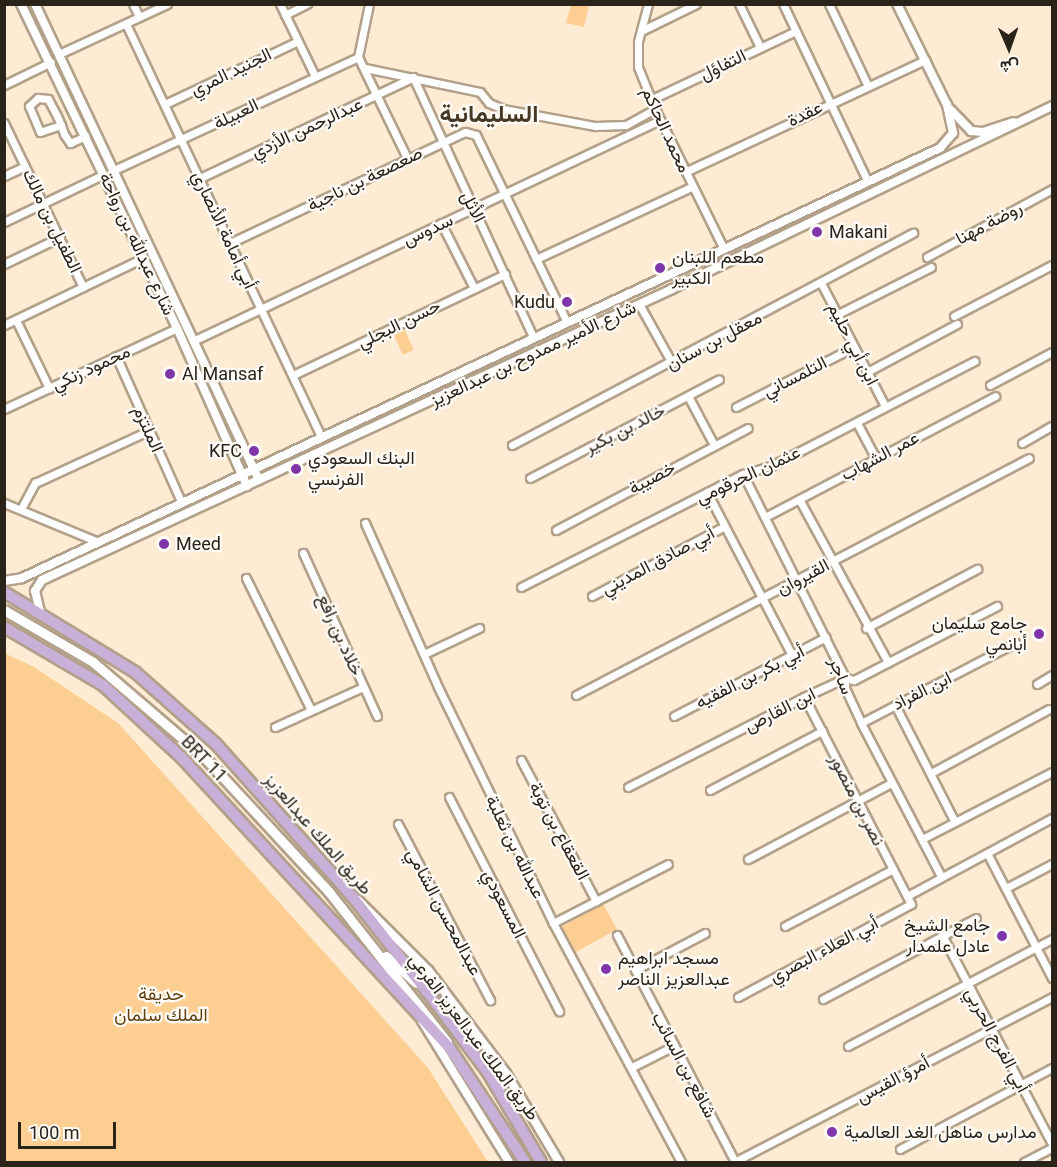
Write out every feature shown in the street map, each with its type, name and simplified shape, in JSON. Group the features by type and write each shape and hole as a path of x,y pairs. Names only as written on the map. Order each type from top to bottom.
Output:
{"main road":[{"name":"طريق الملك عبدالعزيز","path":"4,592 135,672 176,706 216,744 352,896 428,993 486,1071 541,1162"},
{"name":"BRT 11","path":"4,610 93,662 170,725 329,892 441,1029 449,1047"},
{"path":"4,627 65,660 142,717 291,873 422,1021 449,1047 525,1162"},
{"name":"BRT 11","path":"373,945 428,993"}],"street":[{"name":"شارع عبدالله بن رواحة","path":"21,4 51,62 177,328 248,486"},
{"name":"شارع عبدالله بن رواحة","path":"35,4 259,480"},
{"path":"133,4 139,18"},
{"path":"59,54 167,4"},
{"path":"280,4 315,76"},
{"path":"285,15 307,4"},
{"path":"369,4 358,57 407,158"},
{"name":"محمد الحاكم","path":"648,4 638,67 650,100 687,171 691,187 724,249"},
{"path":"643,30 696,4"},
{"path":"739,4 760,47"},
{"path":"783,4 867,180"},
{"path":"829,4 867,84"},
{"path":"897,4 947,105 971,131 983,132 1016,122"},
{"name":"أبي أمامة الأنصاري","path":"126,24 321,437"},
{"name":"التفاؤل","path":"650,100 796,30"},
{"name":"الجنيد المري","path":"165,104 298,41"},
{"name":"العبيلة","path":"114,170 358,57"},
{"name":"عقدة","path":"687,171 867,84 925,60"},
{"path":"4,85 51,62"},
{"path":"365,68 480,92 489,103 503,109 595,126 626,125 655,109"},
{"name":"عبدالرحمن الأزدي","path":"200,178 413,77"},
{"name":"الأثل","path":"413,77 441,142 533,337"},
{"path":"61,125 40,132 29,106 38,98 48,99 61,125 70,143 86,135"},
{"name":"شارع الأمير ممدوح بن عبدالعزيز","path":"4,581 22,578 867,180 940,148 953,133 947,105"},
{"name":"شارع الأمير ممدوح بن عبدالعزيز","path":"40,612 35,591 42,580 639,304 1053,106"},
{"name":"سدوس","path":"195,340 660,120"},
{"name":"الطفيل بن مالك","path":"4,123 83,287"},
{"name":"صعصعة بن ناجية","path":"230,243 465,132 476,135 567,322"},
{"path":"4,176 25,166"},
{"path":"4,222 104,174"},
{"path":"536,259 691,187"},
{"name":"روضة مهنا","path":"927,257 1053,189"},
{"path":"441,223 474,288"},
{"name":"معقل بن سنان","path":"512,445 672,363 913,232"},
{"path":"4,264 60,237"},
{"path":"4,325 144,258"},
{"path":"954,316 1053,265"},
{"path":"837,314 931,267"},
{"name":"حسن البجلي","path":"293,375 505,274"},
{"name":"ابن أبي حليم","path":"821,283 885,406"},
{"path":"639,304 672,363"},
{"path":"16,320 49,388"},
{"path":"867,372 957,324"},
{"name":"محمود زنكي","path":"4,408 177,328"},
{"name":"التلمساني","path":"736,407 854,347"},
{"path":"990,385 1053,352"},
{"name":"الملتزم","path":"116,356 148,431 182,501"},
{"name":"عثمان الحرقومي","path":"521,587 743,474 771,466 974,361"},
{"name":"خالد بن بكير","path":"530,478 719,379"},
{"path":"688,396 714,445"},
{"name":"عمر الشهاب","path":"765,517 995,396"},
{"path":"857,423 876,458"},
{"path":"1022,443 1053,426"},
{"name":"خصيبة","path":"556,530 748,428"},
{"path":"21,509 35,483 148,431"},
{"name":"القيروان","path":"576,695 1029,458"},
{"name":"ساجر","path":"743,474 826,637 845,678 845,688 861,723 941,876"},
{"path":"707,492 792,655"},
{"path":"799,499 866,628 888,663"},
{"path":"4,503 98,542"},
{"name":"عبدالله بن ثعلبة","path":"365,523 424,654 553,923 681,1162"},
{"name":"أبي صادق المديني","path":"592,596 725,526"},
{"name":"خلاد بن رافع","path":"303,554 377,716"},
{"path":"866,628 977,569"},
{"path":"246,578 311,710"},
{"name":"ابن القارص","path":"628,787 804,697 845,678 854,680 997,606"},
{"path":"424,654 479,628"},
{"name":"أبي بكر بن الفقيه","path":"674,716 826,637"},
{"name":"ابن الفراد","path":"861,723 1015,643"},
{"path":"1037,684 1053,675"},
{"path":"275,727 363,687"},
{"name":"نصر بن منصور","path":"804,697 911,904"},
{"path":"895,705 955,822"},
{"path":"931,773 1049,709"},
{"path":"710,790 822,731"},
{"name":"القعقاع بن توبة","path":"521,760 596,901"},
{"path":"922,839 1053,772"},
{"path":"748,859 891,783"},
{"name":"المسعودي","path":"449,797 559,1011"},
{"path":"907,896 1053,818"},
{"name":"عبدالمحسن الشامي","path":"398,824 490,1000"},
{"path":"987,853 1053,978"},
{"path":"553,923 668,864"},
{"path":"1006,888 1053,864"},
{"path":"785,926 892,869"},
{"name":"طريق الملك عبدالعزيز الفرعي","path":"352,896 369,908 428,970 506,1073 559,1162"},
{"name":"أبي العلاء البصري","path":"738,997 911,904"},
{"path":"823,999 976,918"},
{"path":"635,970 705,933"},
{"name":"شافع بن السائب","path":"617,935 734,1162"},
{"name":"أبي الفرج الحربي","path":"942,935 1053,1146"},
{"path":"848,1046 1053,939"},
{"name":"أمرؤ القيس","path":"734,1162 1053,997"},
{"name":"طريق الملك عبدالعزيز الفرعي","path":"422,1021 509,1162"},
{"path":"632,1067 674,1046"},
{"path":"900,1149 1053,1068"},
{"path":"1024,1162 1053,1146"}],"green space":[{"path":"571,5 589,5 584,27 566,23"},
{"path":"404,328 414,350 403,355 393,333"},
{"name":"حديقة الملك سلمان","path":"4,653 34,667 118,723 428,1068 488,1162 5,1162"},
{"path":"603,904 617,929 572,954 558,929"}],"place":[{"name":"Makani","path":"817,232"},
{"name":"مطعم اللبنان الكبير","path":"660,268"},
{"name":"Kudu","path":"567,302"},
{"name":"Al Mansaf","path":"170,374"},
{"name":"KFC","path":"254,451"},
{"name":"البنك السعودي الفرنسي","path":"296,469"},
{"name":"Meed","path":"164,544"},
{"name":"جامع سليمان أبانمي","path":"1039,634"},
{"name":"جامع الشيخ عادل علمدار","path":"1002,936"},
{"name":"مسجد ابراهيم عبدالعزيز الناصر","path":"606,969"},
{"name":"مدارس مناهل الغد العالمية","path":"832,1132"}],"district":[{"name":"السليمانية","path":"489,115"}]}
